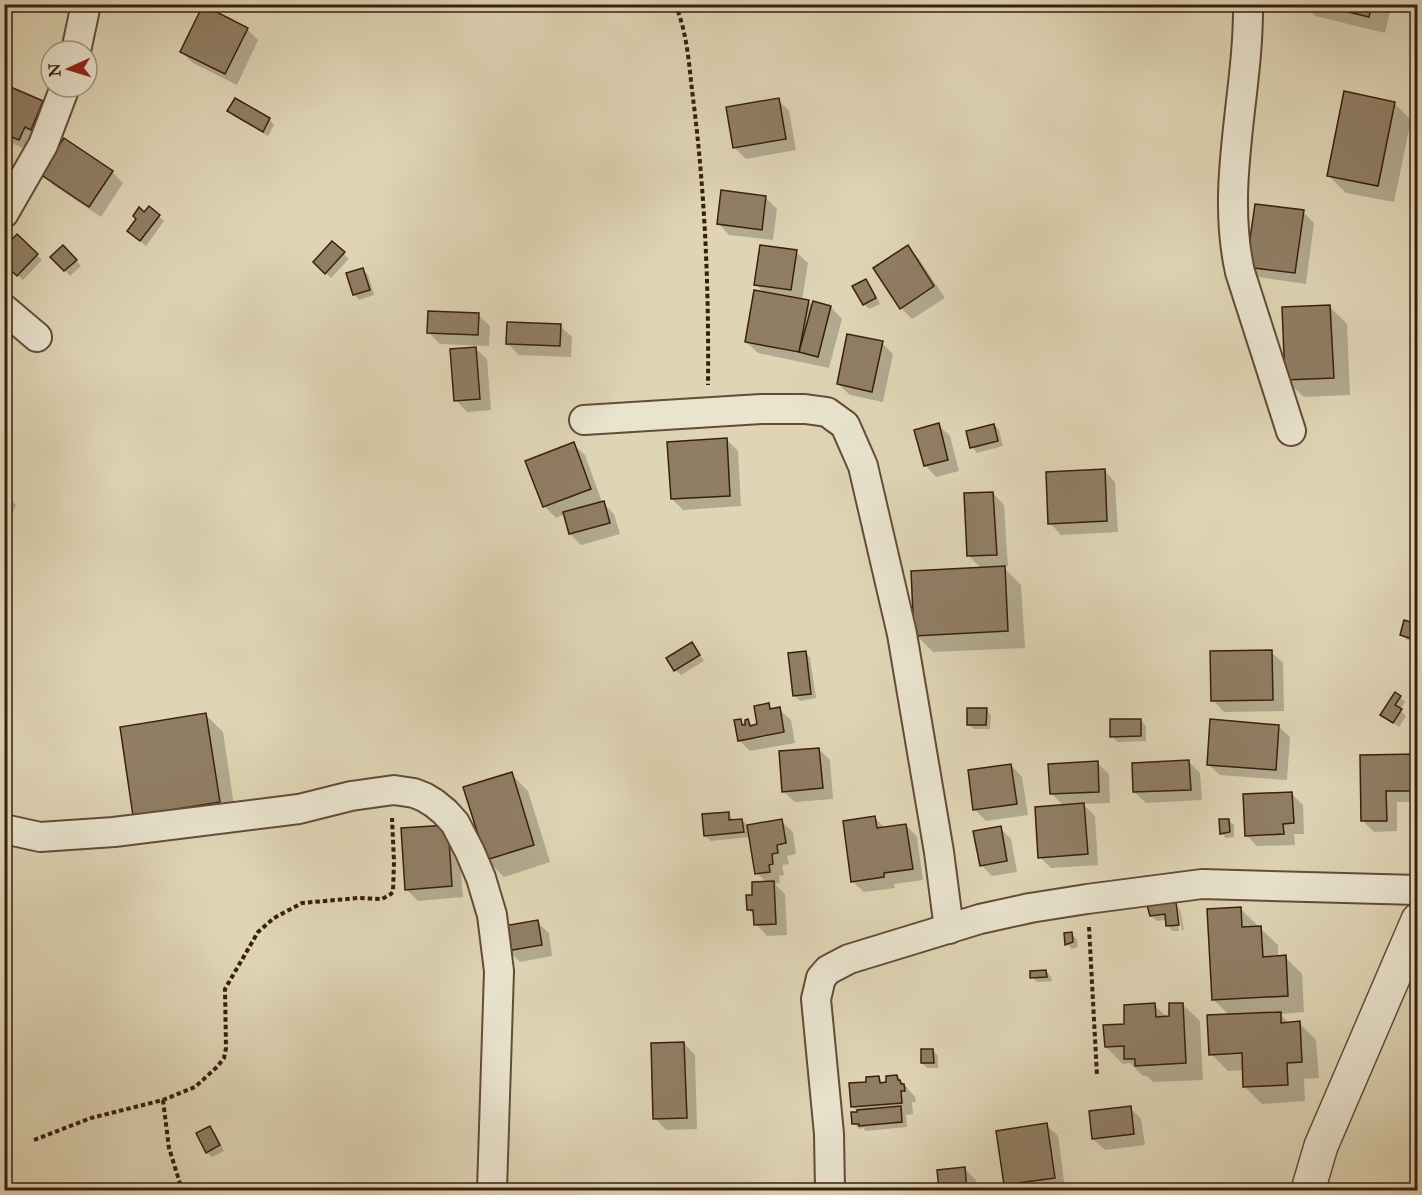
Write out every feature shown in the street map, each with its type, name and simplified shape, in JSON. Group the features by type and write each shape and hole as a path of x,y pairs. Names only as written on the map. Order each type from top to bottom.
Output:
{"street":[{"path":"79,39 86,4"},
{"path":"1248,4 1242,106 1233,170 1234,247 1291,431"},
{"path":"4,213 43,145 60,99"},
{"path":"4,309 37,337"},
{"path":"584,420 761,409 805,409 827,412 848,429 863,466 902,634 939,852 949,928"},
{"path":"4,829 40,837 114,832 299,809 351,796 394,790 424,796 445,812 454,823 481,878 492,915 499,971 492,1191"},
{"path":"830,1191 829,1134 816,999 818,982 828,970 849,959 949,928 1030,908 1202,884 1418,890"},
{"path":"1308,1191 1321,1146 1418,920"}],"path":[{"path":"675,4 684,30 700,153 708,334 707,412"},
{"path":"34,1140 91,1118 164,1100 195,1087 217,1067 224,1058 226,1048 225,988 258,932 274,918 302,903 358,898 381,899 392,892 394,862 391,825 394,790"},
{"path":"1087,899 1097,1075"},
{"path":"164,1100 169,1148 182,1191"}],"building":[{"path":"1316,4 1372,4 1369,17"},
{"path":"203,5 248,28 225,74 180,52"},
{"path":"6,85 43,101 31,130 25,127 19,140 4,134 4,89"},
{"path":"1344,91 1395,102 1378,186 1327,176"},
{"path":"235,98 270,118 263,132 227,111"},
{"path":"779,98 786,139 733,148 726,107"},
{"path":"64,138 113,171 89,207 40,174"},
{"path":"721,190 766,196 762,230 717,224"},
{"path":"1255,204 1304,210 1295,273 1246,267"},
{"path":"149,206 160,215 140,241 127,231 136,219 133,216 139,207 144,212"},
{"path":"17,234 38,254 17,276 4,264 4,248"},
{"path":"332,241 345,252 325,274 313,262"},
{"path":"63,245 77,260 64,271 50,257"},
{"path":"760,245 797,250 791,290 754,285"},
{"path":"908,245 934,286 900,309 873,268"},
{"path":"363,268 370,290 353,295 346,273"},
{"path":"866,279 876,298 863,305 852,286"},
{"path":"754,290 809,300 799,352 745,342"},
{"path":"813,301 831,306 818,357 799,352"},
{"path":"1330,305 1334,378 1285,380 1282,307"},
{"path":"428,311 479,313 478,335 427,333"},
{"path":"507,322 561,324 560,346 506,344"},
{"path":"847,334 883,341 872,392 837,384"},
{"path":"476,347 480,399 454,401 450,349"},
{"path":"939,423 948,460 924,466 914,430"},
{"path":"994,424 998,441 970,448 966,431"},
{"path":"727,438 730,496 671,499 667,442"},
{"path":"574,442 591,489 543,507 525,461"},
{"path":"1105,469 1107,521 1048,524 1046,472"},
{"path":"993,492 997,555 967,556 964,493"},
{"path":"604,501 610,523 569,534 563,512"},
{"path":"1005,566 1008,631 914,636 911,571"},
{"path":"1404,620 1418,624 1418,641 1400,635"},
{"path":"692,642 700,655 674,671 666,658"},
{"path":"1272,650 1273,700 1211,701 1210,651"},
{"path":"806,651 811,694 793,696 788,653"},
{"path":"1395,692 1401,696 1395,705 1402,709 1393,723 1380,715"},
{"path":"769,703 770,709 780,707 784,732 738,741 734,720 741,719 742,725 745,725 745,720 748,719 750,726 757,724 754,706"},
{"path":"967,708 987,708 986,725 967,725"},
{"path":"206,713 220,802 133,816 120,727"},
{"path":"1110,719 1141,719 1141,736 1110,737"},
{"path":"1210,719 1279,725 1276,770 1207,765"},
{"path":"819,748 823,788 782,792 779,751"},
{"path":"1418,754 1418,791 1386,791 1387,821 1361,821 1360,755"},
{"path":"1189,760 1191,790 1133,792 1132,763"},
{"path":"1098,761 1099,792 1050,794 1048,764"},
{"path":"1011,764 1017,804 973,810 968,770"},
{"path":"512,772 534,845 486,860 463,787"},
{"path":"1292,792 1294,823 1283,824 1284,834 1245,836 1243,794"},
{"path":"1084,803 1088,854 1038,858 1035,807"},
{"path":"729,812 729,820 742,819 744,832 704,836 702,814"},
{"path":"875,816 877,828 906,824 913,869 884,873 884,877 851,882 843,821"},
{"path":"782,819 786,843 777,845 778,853 772,854 773,864 769,865 770,872 755,874 747,825"},
{"path":"1219,819 1229,819 1230,832 1220,834"},
{"path":"448,825 452,886 405,890 401,828"},
{"path":"1001,826 1007,861 980,866 973,831"},
{"path":"774,881 776,924 754,925 753,910 747,910 746,895 752,895 752,882"},
{"path":"1176,902 1179,925 1166,926 1165,914 1150,916 1147,905"},
{"path":"1241,907 1242,927 1261,926 1263,957 1286,955 1288,996 1212,1000 1207,909"},
{"path":"538,920 542,945 507,951 503,926"},
{"path":"1072,932 1073,942 1065,945 1064,933"},
{"path":"1046,970 1047,977 1030,978 1030,971"},
{"path":"1155,1003 1156,1017 1169,1016 1169,1003 1183,1003 1186,1063 1135,1066 1135,1059 1124,1059 1124,1046 1105,1047 1103,1025 1124,1024 1124,1005"},
{"path":"1281,1012 1281,1023 1300,1021 1302,1062 1287,1063 1288,1085 1243,1087 1242,1053 1209,1055 1207,1015"},
{"path":"684,1042 687,1118 653,1119 651,1043"},
{"path":"921,1049 933,1049 934,1063 921,1063"},
{"path":"897,1075 901,1084 904,1084 905,1091 901,1091 902,1103 851,1107 849,1083 866,1082 866,1077 879,1076 880,1083 886,1082 886,1076"},
{"path":"901,1106 902,1122 859,1126 859,1124 852,1124 851,1112"},
{"path":"1131,1106 1134,1134 1092,1139 1089,1111"},
{"path":"1047,1123 1055,1178 1004,1185 996,1131"},
{"path":"210,1126 220,1145 206,1153 196,1133"},
{"path":"965,1167 967,1190 939,1190 937,1170"}]}
